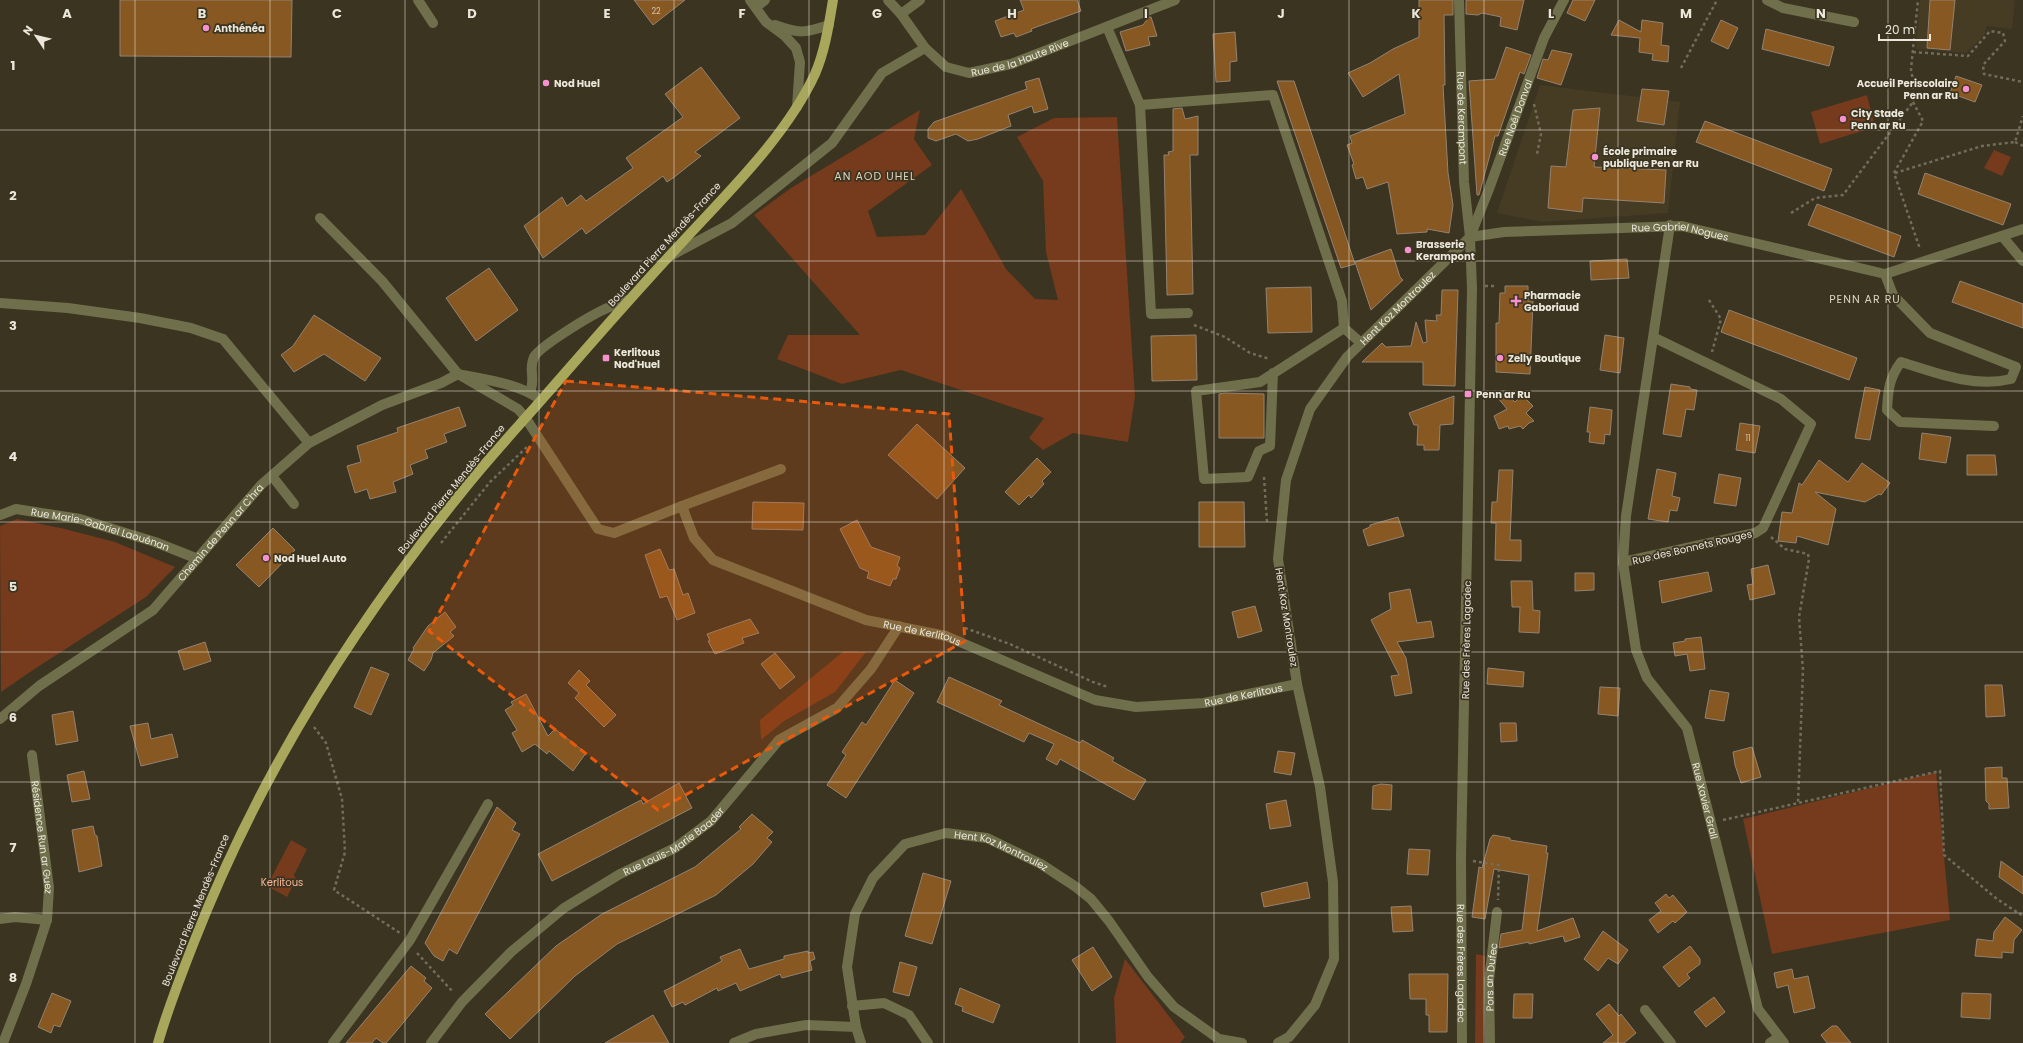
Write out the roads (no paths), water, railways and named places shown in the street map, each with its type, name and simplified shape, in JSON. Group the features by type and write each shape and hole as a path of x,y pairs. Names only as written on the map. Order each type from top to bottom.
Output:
{"main road":[{"name":"Boulevard Pierre Mendès-France","path":"158,1043 167,1012 209,904 241,831 282,753 332,670 405,565 461,492 628,300 754,163 797,107 816,71 829,25 833,0"}],"street":[{"path":"418,0 433,23"},
{"path":"765,0 753,3 766,22 785,36 796,48 800,62 797,107"},
{"name":"Rue de la Haute Rive","path":"888,0 901,14 925,48 946,67 968,72 1011,64 1107,28 1175,0"},
{"path":"901,14 920,0"},
{"name":"Rue de Kerampont","path":"1459,0 1464,182 1470,237"},
{"name":"Rue Noël Donval","path":"1470,237 1544,38 1564,0"},
{"path":"1767,0 1783,8 1854,22"},
{"path":"766,22 796,32 812,30 829,25"},
{"path":"1107,28 1140,105 1151,314 1188,313"},
{"path":"668,257 732,223 832,143 882,73 925,48"},
{"path":"1140,105 1273,95 1342,301 1344,328 1361,343"},
{"path":"320,218 382,281 458,374 518,409 539,436 598,530 614,533 781,469"},
{"name":"Rue Gabriel Nogues","path":"1470,237 1504,232 1670,225 1682,226 1886,274"},
{"name":"Rue des Bonnets Rouges","path":"1653,337 1781,399 1811,424 1763,528 1755,533 1623,562 1626,516 1653,337 1670,225"},
{"path":"1994,426 1900,422 1887,410 1888,392 1892,374 1901,362 1948,378 1994,383 2011,379 2016,367 1930,333 1893,295 1886,274 2023,229"},
{"path":"2002,236 2023,261"},
{"name":"Hent Koz Montroulez","path":"1278,1043 1289,1037 1315,1006 1334,959 1333,882 1320,787 1298,684 1278,559 1286,480 1310,408 1347,357 1470,237"},
{"name":"Rue des Frères Lagadec","path":"1462,1043 1461,858 1472,309 1470,237"},
{"path":"530,392 534,383 531,370 535,356 564,333 603,310 628,300"},
{"path":"0,303 68,308 140,318 191,328 223,339 309,443"},
{"path":"1273,373 1270,446 1259,451 1248,477 1204,479 1196,391 1260,382 1273,373 1344,328"},
{"path":"458,374 506,384 530,392 541,400"},
{"name":"Chemin de Penn ar C'hra","path":"0,719 39,686 153,610 261,485 309,443 382,405 441,384 458,374"},
{"path":"272,476 294,504"},
{"name":"Rue de Kerlitous","path":"682,506 694,538 713,560 866,620 946,636 1095,700 1136,707 1204,703 1298,684"},
{"name":"Rue Marie-Gabriel Laouénan","path":"0,515 16,509 80,519 155,542 198,559"},
{"name":"Rue Xavier Grall","path":"1623,562 1636,650 1647,678 1687,728 1758,1008 1781,1040"},
{"name":"Rue Louis-Marie Baader","path":"432,1043 462,1002 511,952 564,908 620,874 675,848 711,821 778,740 836,708 871,669 899,626"},
{"name":"Résidence Run ar Guez","path":"2,1043 26,984 47,920 49,888 32,755"},
{"path":"333,1043 410,940 488,804"},
{"name":"Hent Koz Montroulez","path":"861,1043 852,1006 847,967 855,914 873,878 905,844 946,832 988,838 1041,864 1076,886 1091,899 1109,921 1148,977 1174,1007 1219,1039 1242,1043"},
{"name":"Pors an Dufec","path":"1490,1043 1489,980 1497,912"},
{"path":"0,919 15,917 47,920"},
{"path":"852,1006 884,1003 903,1012 909,1015 928,1043"},
{"path":"1645,1010 1671,1043"},
{"path":"734,1043 756,1034 806,1025 856,1027"},
{"path":"1770,1043 1781,1040"}],"place":[{"name":"Anthénéa","path":"206,28"},
{"name":"Nod Huel","path":"546,83"},
{"name":"Accueil Periscolaire Penn ar Ru","path":"1966,89"},
{"name":"City Stade Penn ar Ru","path":"1843,119"},
{"name":"École primaire publique Pen ar Ru","path":"1595,157"},
{"name":"Brasserie Kerampont","path":"1408,250"},
{"name":"Pharmacie Gaboriaud","path":"1516,301"},
{"name":"Kerlitous Nod'Huel","path":"606,358"},
{"name":"Zelly Boutique","path":"1500,358"},
{"name":"Penn ar Ru","path":"1468,394"},
{"name":"Nod Huel Auto","path":"266,558"}],"district":[{"name":"AN AOD UHEL","path":"875,176"},
{"name":"PENN AR RU","path":"1865,299"}],"park label":[{"name":"Kerlitous","path":"282,882"}]}
